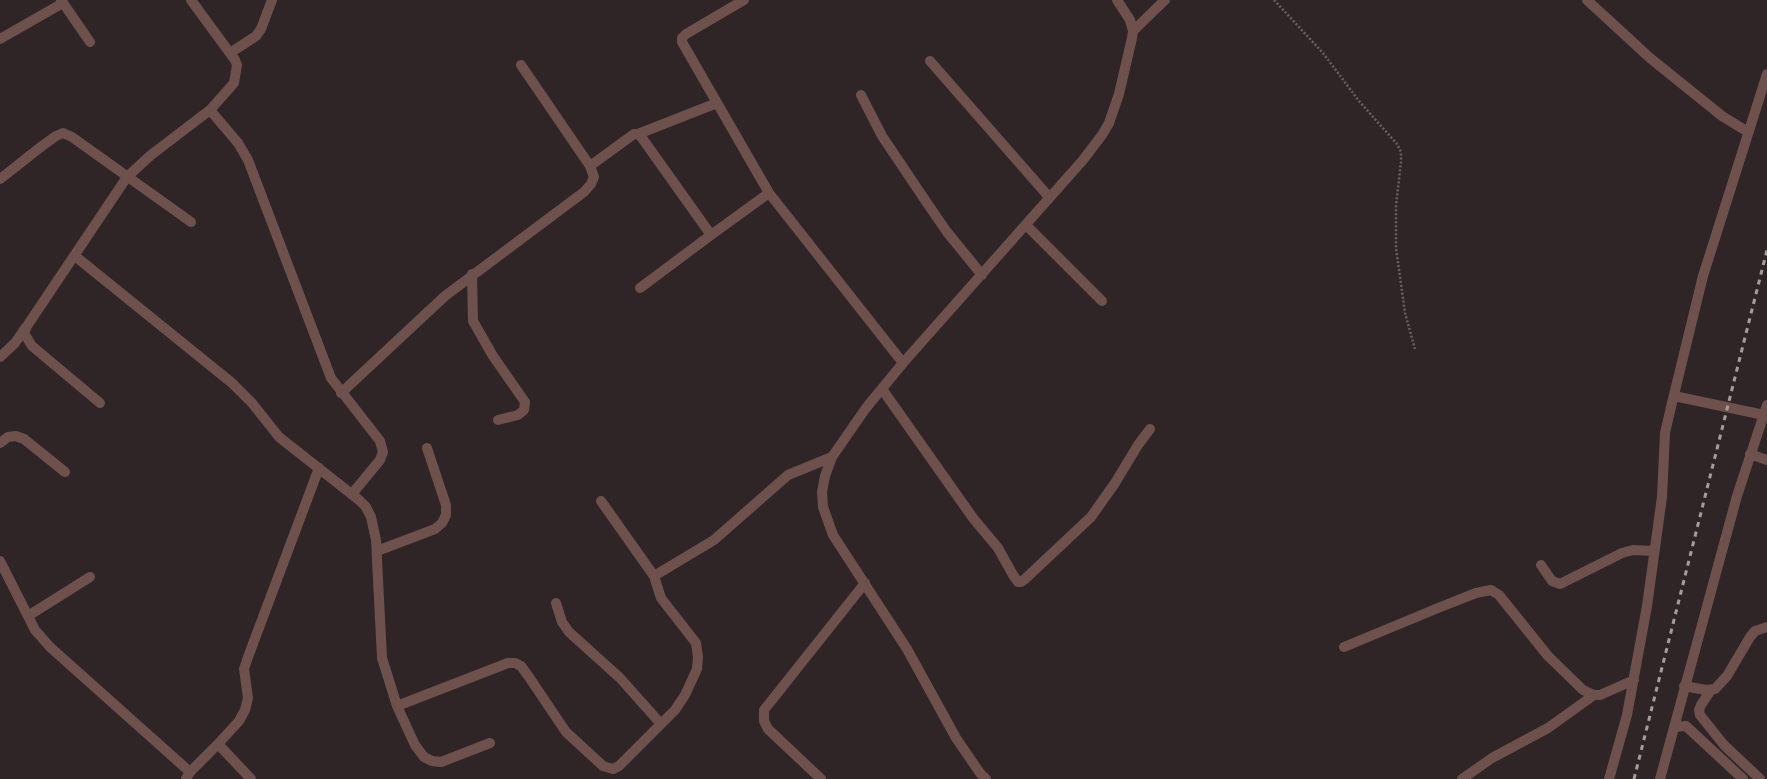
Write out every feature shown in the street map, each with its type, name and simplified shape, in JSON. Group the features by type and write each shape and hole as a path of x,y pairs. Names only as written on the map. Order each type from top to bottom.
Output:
{"street":[{"path":"0,357 15,343 27,326 127,177 151,155 210,110 234,83 237,65 230,53 191,0"},
{"path":"230,53 256,36 262,29 272,0"},
{"path":"744,0 686,34 682,40 769,193 904,363"},
{"path":"986,779 956,738 907,649 834,535 823,507 822,492 824,476 832,457 849,431 882,389 1084,160 1102,135 1109,123 1119,94 1133,30 1130,20 1117,0"},
{"path":"1133,30 1165,0"},
{"path":"1587,0 1656,63 1722,116 1748,132"},
{"path":"0,39 62,2 90,42"},
{"path":"930,61 1050,197"},
{"path":"341,393 445,296 472,274 584,192 591,184 594,177 590,166 521,65"},
{"path":"1609,779 1627,715 1647,606 1662,497 1665,432 1703,276 1767,74"},
{"path":"861,95 882,136 927,203 947,232 982,274"},
{"path":"590,166 634,134 638,134 717,103"},
{"path":"210,110 238,143 248,160 331,378 341,393 380,441 383,452 380,460 352,494"},
{"path":"0,179 42,146 56,136 63,134 72,137 191,222"},
{"path":"638,134 710,235"},
{"path":"640,288 769,193"},
{"path":"1026,225 1102,301"},
{"path":"75,256 232,383 252,403 279,437 352,494 366,507 371,517 377,551 382,658 397,706 415,745 424,757 432,761 441,762 490,743"},
{"path":"472,274 473,321 494,356 526,402 524,410 518,415 498,420"},
{"path":"27,326 24,334 32,346 100,403"},
{"path":"882,389 974,518 998,548 1018,582 1025,579 1091,517 1150,429"},
{"path":"1674,396 1764,415"},
{"path":"1660,779 1684,686 1737,496 1767,405"},
{"path":"0,443 8,437 16,436 24,439 65,472"},
{"path":"377,551 435,529 442,523 446,515 446,505 427,448"},
{"path":"1750,454 1767,460"},
{"path":"654,576 714,540 788,475 803,467 832,457"},
{"path":"0,561 35,630 50,646 188,775 239,721 245,710 248,698 244,668 319,468"},
{"path":"397,706 508,663 515,663 521,666 566,732 602,766 608,769 614,769 619,766 675,710 685,695 697,669 698,657 696,643 689,632 661,598 654,576 601,501"},
{"path":"1540,565 1552,581 1560,584 1622,553 1633,550 1654,551"},
{"path":"28,616 90,577"},
{"path":"821,779 768,729 764,721 764,710 865,583"},
{"path":"1344,647 1476,593 1491,590 1499,595 1526,630 1577,686 1594,695 1600,695 1634,680"},
{"path":"556,603 562,622 569,632 620,678 661,724"},
{"path":"1760,779 1724,745 1700,715 1699,710 1711,690 1718,686 1727,676 1750,637 1755,631 1767,627"},
{"path":"1684,686 1711,690"},
{"path":"1462,779 1492,758 1548,728 1594,695"},
{"path":"1674,727 1686,726 1743,779"},
{"path":"218,744 251,779"}],"path":[{"path":"1274,0 1323,53 1359,101 1397,144 1401,152 1396,204 1396,248 1405,313 1416,348"}],"railway":[{"path":"1634,779 1767,250"}]}
